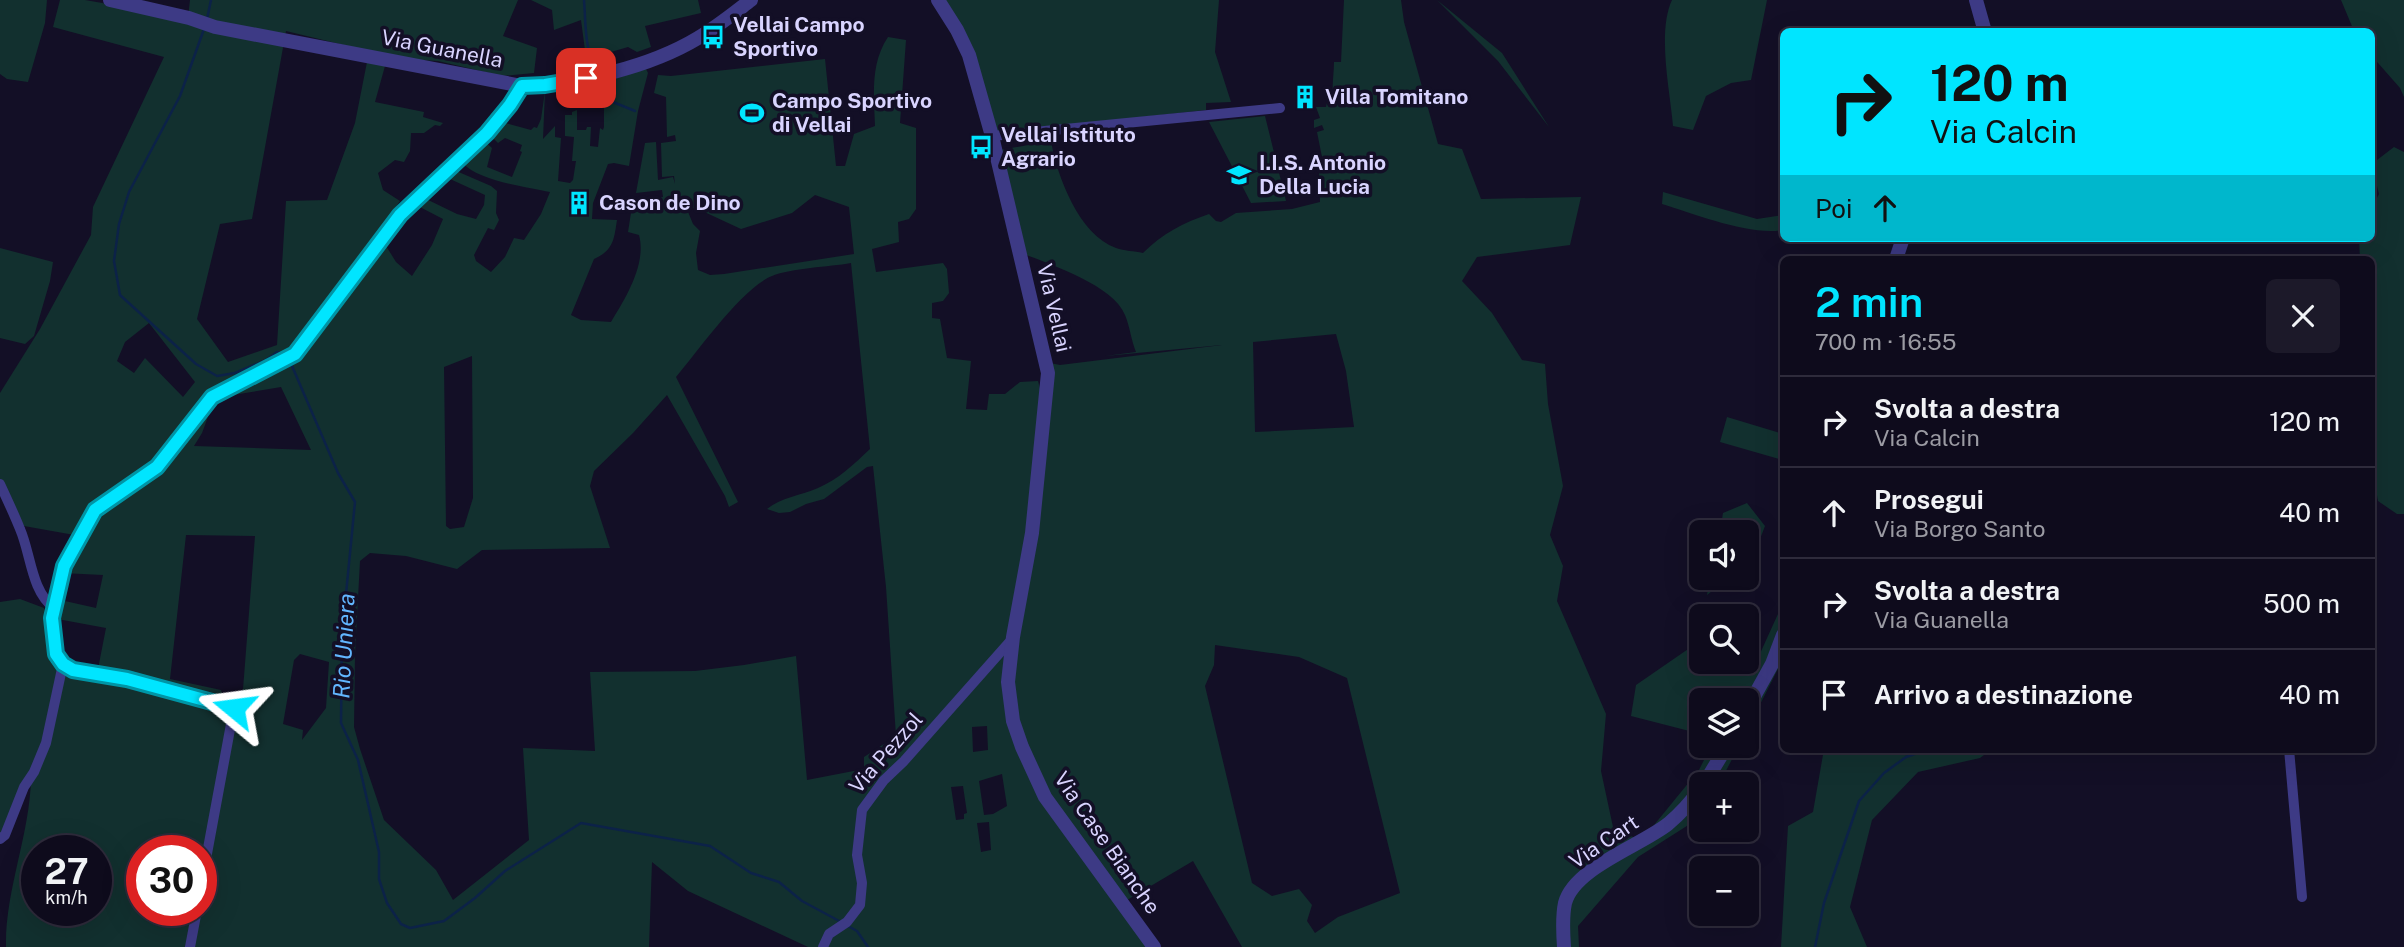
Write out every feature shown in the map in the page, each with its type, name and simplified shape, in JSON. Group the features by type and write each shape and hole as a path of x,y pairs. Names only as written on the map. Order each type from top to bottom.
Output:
{"street":[{"name":"Via Guanella","path":"110,0 208,24 522,86 545,85 599,74 664,55 698,38 751,0"},
{"name":"Via Vellai","path":"938,0 969,55 992,136 1048,373 1032,533 1013,637"},
{"path":"1976,0 1984,28"},
{"path":"210,835 234,708 127,679 73,670 63,664 56,654 52,618 64,566 95,510 157,467 212,397 293,355 400,215 487,133 522,86"},
{"path":"992,136 1280,108"},
{"path":"0,484 20,528 40,591 54,608"},
{"name":"Via Pezzol","path":"823,947 829,934 842,925 860,905 862,883 857,855 862,810 884,780 904,761 1013,637"},
{"name":"Via Case Bianche","path":"1013,637 1008,682 1013,721 1022,747 1045,797 1154,947"},
{"path":"1759,688 1780,643"},
{"path":"0,839 5,835 46,743 63,664"},
{"path":"2289,753 2302,897"},
{"name":"Via Cart","path":"1564,947 1565,901 1576,884 1590,872 1666,825 1689,804"},
{"path":"190,947 194,926"}],"green space":[{"path":"0,0 47,0 45,23 28,82 7,79 0,74"},
{"path":"60,0 85,0 188,18 190,0 518,0 503,36 537,48 534,73 502,76 438,61 402,59 286,31 252,219 220,224 197,319 228,362 277,345 286,201 327,200 355,123 367,62 385,66 375,102 424,112 423,117 443,123 424,133 411,133 410,151 404,162 395,160 378,173 383,190 400,201 378,233 396,262 412,276 432,245 443,219 416,205 422,197 457,214 476,219 484,205 485,195 450,179 445,174 454,170 497,191 496,213 499,220 494,230 488,228 474,255 476,261 491,272 505,257 514,238 524,240 541,214 550,192 491,179 463,163 482,139 492,148 487,167 512,177 522,145 505,138 498,143 488,133 498,121 531,130 537,128 545,91 543,139 555,126 555,137 561,138 558,181 570,183 573,180 576,161 572,161 574,137 565,136 565,115 572,115 572,112 577,110 577,130 591,127 590,146 598,147 600,128 603,130 604,127 604,100 594,80 601,80 606,88 603,79 646,69 648,73 638,111 629,166 608,164 593,203 592,219 617,220 614,238 606,252 594,259 571,315 581,320 611,322 633,281 640,258 639,235 628,232 633,200 663,197 662,190 636,193 645,143 656,142 658,180 673,177 675,184 674,176 662,177 661,143 676,141 675,135 667,137 666,97 654,93 658,75 671,76 825,59 836,166 845,166 854,134 875,126 874,80 882,47 888,37 906,40 900,123 916,128 916,209 909,219 898,222 899,242 872,249 876,272 943,263 947,269 949,293 943,301 932,303 932,318 940,319 947,358 971,361 966,409 987,410 989,394 1005,394 1020,382 1038,381 1043,400 1008,682 1050,363 1060,365 1222,345 1105,356 1136,352 1125,315 1109,295 1096,286 1024,254 1000,150 1051,141 1064,187 1091,231 1116,248 1143,253 1174,229 1209,214 1221,222 1236,213 1292,209 1320,202 1319,173 1325,172 1317,132 1324,130 1322,125 1314,128 1314,120 1320,118 1316,107 1326,107 1327,102 1334,101 1334,62 1341,62 1344,0 1401,0 1404,22 1438,144 1462,149 1481,199 1581,197 1570,245 1477,257 1462,281 1492,313 1522,360 1545,364 1548,404 1563,486 1550,535 1563,566 1557,601 1606,714 1601,771 1613,827 1641,841 1689,782 1689,825 1638,857 1578,926 1579,947 1242,947 1193,861 1122,903 1154,947 808,947 688,891 652,862 649,947 6,947 9,905 21,848 21,926 112,926 112,835 24,835 31,778 0,839 0,602 20,599 44,608 56,663 97,674 106,628 52,618 56,599 96,608 103,575 62,573 80,536 24,526 0,484 0,393 40,329 91,235 93,207 164,57 53,27","holes":["815,195 849,207 854,254 724,274 710,275 698,270 696,253 700,231 693,224 686,207 698,209 741,229 792,213","851,263 870,449 833,480 767,509 779,513 790,512 824,499 867,467 873,466 886,587 896,736 864,757 864,769 807,780 796,656 695,671 590,672 595,751 523,748 529,840 453,900 436,870 384,820 360,749 354,727 360,561 370,553 406,556 457,569 482,550 610,548 590,486 594,471 667,395 729,507 738,502 676,377 734,306 760,283 780,273","149,323 195,382 183,397 145,358 134,373 117,361 125,342","1336,334 1346,371 1354,427 1255,432 1253,342","472,356 473,498 464,527 450,529 446,526 444,367","281,387 311,450 194,446 202,433 215,398","186,535 255,536 242,702 224,700 221,690 170,679","1215,645 1299,657 1347,678 1400,893 1338,917 1315,933 1307,921 1312,905 1299,889 1272,896 1252,883 1205,686 1214,665","300,654 329,662 326,708 302,740 303,730 283,724 294,660","987,726 988,750 973,752 972,727","1002,774 1007,806 993,814 984,815 979,781","963,786 967,813 964,814 964,819 956,820 951,787","989,822 991,850 981,852 977,823"]},
{"path":"531,0 698,0 701,13 645,26 651,47 637,52 628,47 611,52 605,66 590,70 581,20 554,30 552,10"},
{"path":"943,0 1219,0 1215,52 1231,102 1206,103 1206,110 997,133"},
{"path":"1437,0 1502,53 1549,127 1498,61"},
{"path":"1672,0 1767,0 1751,80 1731,83 1706,96 1693,130 1673,126 1665,45 1665,28"},
{"path":"2341,0 2404,0 2404,97 2400,88 2375,60 2375,28 2353,28"},
{"path":"589,81 594,94 579,95 576,106 573,85"},
{"path":"1265,116 1286,201 1251,203 1209,122"},
{"path":"2394,147 2404,152 2404,514 2397,514 2378,501 2375,484 2375,256 2360,256 2359,242 2375,242 2375,202 2379,194 2375,178 2377,160"},
{"path":"1663,192 1757,219 1780,215 1780,230 1739,227 1662,204"},
{"path":"0,248 53,262 34,336 25,344 0,338"},
{"path":"1727,417 1780,433 1780,459 1720,442"},
{"path":"1747,503 1765,526 1759,542 1759,520 1722,520 1723,513"},
{"path":"1780,610 1780,665 1759,706 1759,688 1689,688 1689,731 1631,716 1636,685 1689,648 1689,674 1759,674 1759,656"},
{"path":"1823,753 1987,753 1980,758 1918,772 1872,820 1850,907 1867,947 1781,947 1788,826 1813,812"},
{"path":"1705,758 1733,758 1725,772 1697,772"}],"waterway":[{"name":"Rio Uniera","path":"207,19 211,0"},
{"path":"584,0 588,45 597,70"},
{"name":"Rio Uniera","path":"204,29 180,96 129,192 119,224 114,261 120,295 196,364 217,376 235,373 266,360 277,352 285,354"},
{"path":"602,79 613,102 635,111"},
{"name":"Rio Uniera","path":"289,359 338,473 355,502 342,635 341,723 358,760 379,852 379,879 387,903 401,924 410,928 444,921 505,871 581,823 710,846 751,873 779,882 802,901 841,922"},
{"path":"1815,947 1824,903 1859,801 1884,773 1906,757 1918,753"},
{"name":"Rio Uniera","path":"846,925 857,931 868,947"}],"place":[{"name":"Vellai Campo Sportivo","path":"713,37"},
{"name":"Villa Tomitano","path":"1305,97"},
{"name":"Campo Sportivo di Vellai","path":"752,113"},
{"name":"Vellai Istituto Agrario","path":"981,147"},
{"name":"I.I.S. Antonio Della Lucia","path":"1239,175"},
{"name":"Cason de Dino","path":"579,203"}],"route":[{"path":"234,708 127,679 73,670 63,664 56,654 52,618 64,566 95,510 157,467 212,397 295,354 400,215 487,133 522,86 586,78"}]}
